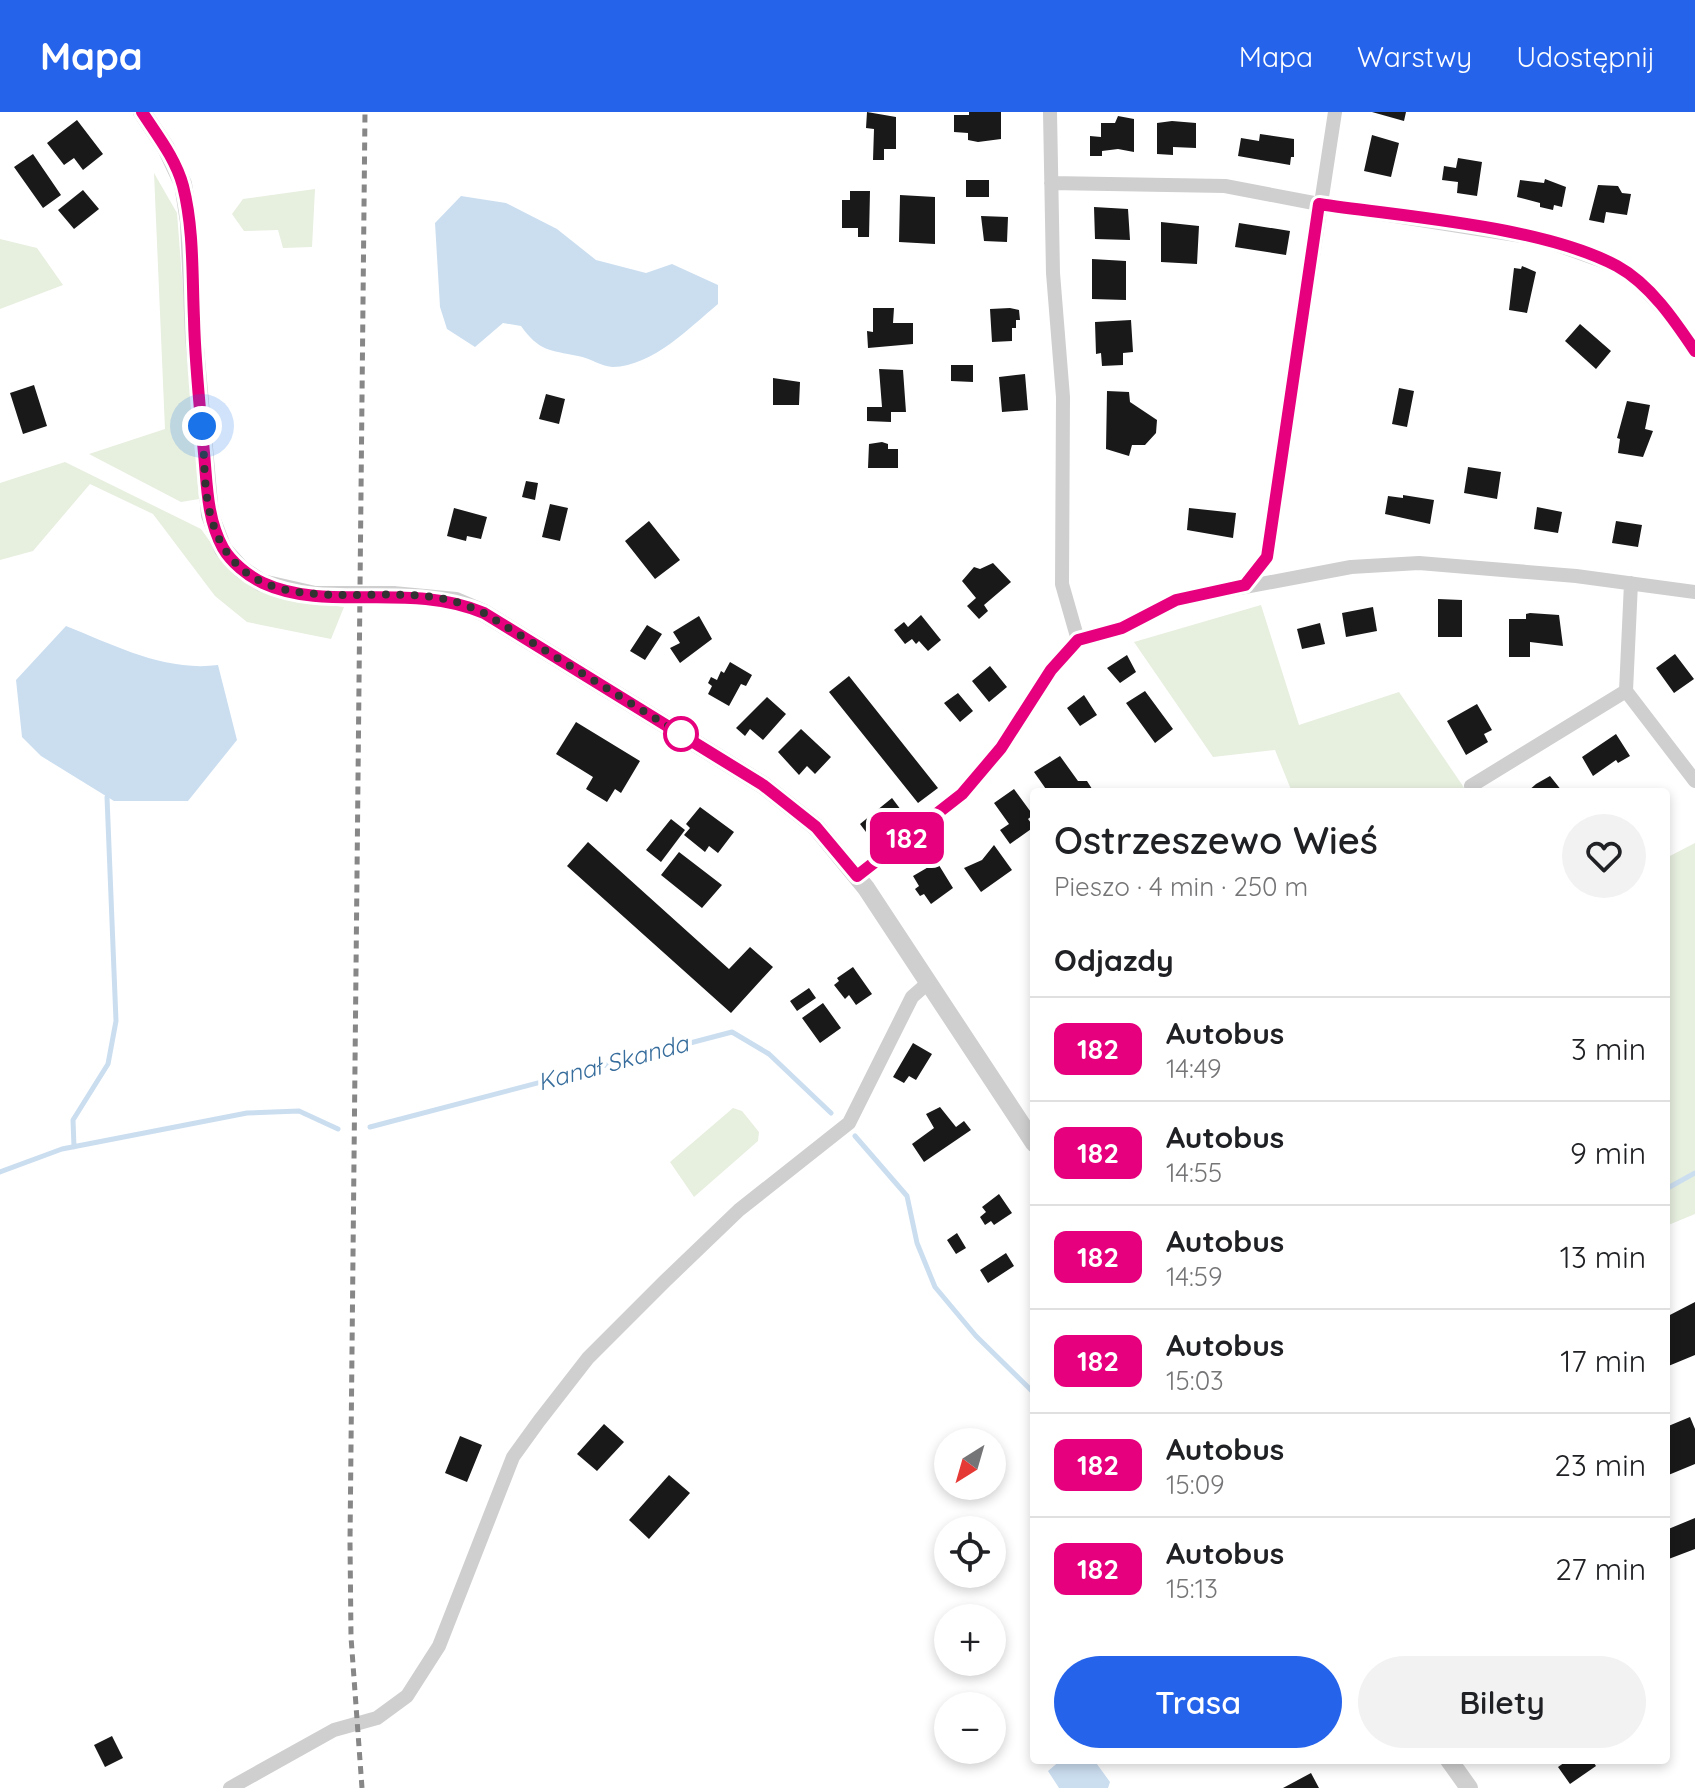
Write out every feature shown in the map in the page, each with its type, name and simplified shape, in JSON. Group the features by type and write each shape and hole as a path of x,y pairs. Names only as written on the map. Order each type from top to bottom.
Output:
{"street":[{"path":"142,112 166,148 183,184 189,222 194,336 210,515 223,549 241,569 262,583 315,595 393,595 456,601 484,613 773,792 816,827 857,876 1030,1137"},
{"path":"1050,112 1053,273 1063,397 1062,584 1078,640"},
{"path":"1245,585 1267,557 1335,112"},
{"path":"1051,183 1225,186 1541,239 1616,266 1637,281 1675,322 1695,351"},
{"path":"857,876 962,794 1001,748 1051,670 1078,640 1122,628 1176,600 1351,567 1419,563 1695,592"},
{"path":"1631,583 1626,691 1695,781"},
{"path":"1471,786 1626,691"},
{"path":"230,1788 334,1730 377,1718 407,1696 439,1646 513,1457 539,1421 588,1358 665,1281 739,1210 849,1123 912,997 929,982"},
{"path":"1452,1764 1469,1788"}],"green space":[{"path":"154,173 177,213 199,499 181,502 89,454 165,429"},
{"path":"315,189 312,247 283,248 278,230 244,231 232,214 243,199"},
{"path":"0,239 37,248 63,285 0,309"},
{"path":"65,462 201,529 232,572 254,588 279,598 344,607 331,639 247,622 215,596 153,514 90,484 33,551 0,560 0,483"},
{"path":"1261,605 1299,725 1399,692 1464,788 1290,788 1275,750 1213,757 1134,642"},
{"path":"1695,843 1695,1214 1670,1224 1670,856"},
{"path":"733,1108 742,1111 759,1132 758,1141 694,1197 670,1162"}],"water":[{"path":"461,196 506,203 557,229 596,260 646,273 672,264 718,285 718,304 670,344 628,365 609,367 552,350 539,345 521,326 503,323 475,347 447,329 440,307 435,223"},
{"path":"66,626 159,661 179,665 218,665 237,740 188,801 114,801 41,756 22,737 16,680"},
{"path":"1056,1764 1097,1764 1110,1782 1108,1788 1059,1788 1048,1771"}],"building":[{"path":"867,112 896,117 896,149 884,149 884,160 873,160 874,129 866,128"},
{"path":"969,112 1001,112 1001,139 978,142 968,140 968,133 954,132 954,115 969,115"},
{"path":"1372,112 1406,112 1404,121"},
{"path":"1118,116 1134,119 1134,152 1118,149 1102,151 1102,156 1090,156 1090,136 1101,137 1101,123 1115,123"},
{"path":"77,120 103,154 83,170 74,158 64,165 47,143"},
{"path":"1157,123 1196,123 1196,148 1173,147 1173,155 1157,154"},
{"path":"1260,134 1294,139 1294,157 1291,157 1290,165 1238,156 1241,138 1259,141"},
{"path":"1372,135 1399,143 1391,177 1364,171"},
{"path":"33,154 61,195 43,208 14,167"},
{"path":"1458,158 1482,162 1477,196 1457,193 1458,182 1442,180 1444,166 1456,168"},
{"path":"1545,179 1566,187 1562,207 1554,205 1553,210 1517,197 1520,180 1544,183"},
{"path":"966,180 989,180 989,197 966,197"},
{"path":"1598,185 1618,186 1622,193 1631,194 1627,215 1606,212 1604,223 1589,220"},
{"path":"83,190 99,209 74,229 58,210"},
{"path":"850,191 870,191 869,237 858,237 858,228 842,228 842,200 850,200"},
{"path":"900,195 935,197 935,244 899,242"},
{"path":"1094,207 1128,209 1130,240 1095,239"},
{"path":"981,216 1008,217 1007,242 984,241"},
{"path":"1161,222 1199,226 1197,264 1161,262"},
{"path":"1239,223 1290,231 1286,255 1235,247"},
{"path":"1092,259 1126,261 1126,300 1092,299"},
{"path":"1522,266 1536,272 1527,313 1509,310 1514,268 1521,269"},
{"path":"873,308 894,308 893,323 913,323 913,344 868,348 867,331 873,332"},
{"path":"990,309 1019,310 1020,320 1016,320 1016,328 1012,328 1012,341 992,342"},
{"path":"1131,320 1133,352 1123,353 1123,365 1102,366 1101,353 1096,354 1095,322"},
{"path":"1580,324 1611,351 1596,369 1565,341"},
{"path":"951,365 973,365 973,382 951,381"},
{"path":"879,369 903,370 906,412 891,412 891,422 867,421 867,407 882,407"},
{"path":"1025,374 1028,410 1002,412 999,377"},
{"path":"773,378 800,382 799,405 773,405"},
{"path":"34,385 47,426 23,434 10,393"},
{"path":"1399,388 1414,391 1407,427 1392,424"},
{"path":"1107,391 1129,392 1130,402 1157,420 1156,433 1145,445 1132,445 1129,456 1106,449"},
{"path":"546,394 565,399 559,424 539,419"},
{"path":"1627,401 1650,405 1645,429 1653,431 1643,457 1618,453 1620,439 1617,438"},
{"path":"869,444 888,444 888,449 898,449 898,468 868,468"},
{"path":"1468,467 1501,472 1497,499 1464,493"},
{"path":"526,481 538,483 535,500 522,497"},
{"path":"1403,495 1434,500 1430,524 1385,514 1388,496 1403,498"},
{"path":"550,504 568,508 560,541 542,537"},
{"path":"1537,507 1562,512 1558,533 1534,529"},
{"path":"454,508 487,517 481,539 467,536 466,541 447,536"},
{"path":"1189,508 1236,513 1233,538 1187,530"},
{"path":"649,521 680,560 655,579 625,541"},
{"path":"1616,521 1642,525 1638,547 1612,543"},
{"path":"993,563 1011,582 984,605 988,611 979,619 967,606 976,598 962,581 974,567 980,569"},
{"path":"1438,599 1462,600 1462,637 1438,637"},
{"path":"1373,607 1377,631 1346,637 1342,613"},
{"path":"1526,614 1559,615 1563,646 1530,642 1530,657 1509,657 1509,619 1526,619"},
{"path":"921,615 941,640 928,651 919,641 916,644 912,639 905,644 894,630 904,622 908,627"},
{"path":"699,616 712,639 680,663 670,648 680,643 673,632"},
{"path":"1320,623 1325,644 1302,649 1297,629"},
{"path":"647,625 662,634 645,660 630,651"},
{"path":"1675,654 1694,679 1674,693 1656,668"},
{"path":"1127,655 1136,672 1120,683 1107,668"},
{"path":"730,662 752,675 746,686 741,684 729,706 708,694 712,686 708,683 711,677 717,680"},
{"path":"990,666 1007,687 989,702 972,681"},
{"path":"849,676 938,788 918,803 829,692"},
{"path":"1145,691 1173,729 1155,743 1126,703"},
{"path":"958,693 973,711 960,722 944,703"},
{"path":"1084,695 1097,715 1080,726 1067,708"},
{"path":"767,697 786,714 763,740 750,729 745,736 736,728"},
{"path":"1477,704 1492,730 1484,734 1488,742 1466,755 1447,721"},
{"path":"576,722 640,761 621,793 615,789 607,802 586,789 593,777 556,754"},
{"path":"801,729 831,757 815,774 807,766 799,775 778,752"},
{"path":"1616,734 1630,756 1618,763 1616,760 1593,776 1582,757"},
{"path":"1060,756 1078,781 1087,781 1091,788 1045,788 1034,772"},
{"path":"1550,776 1560,788 1532,788"},
{"path":"1014,789 1030,811 1030,830 1010,844 1000,830 1009,824 994,803"},
{"path":"892,798 904,814 888,827 892,832 884,839 880,834 872,840 860,824"},
{"path":"700,807 734,832 718,853 709,846 705,852 684,835 690,828 686,824"},
{"path":"671,819 685,830 661,862 646,850"},
{"path":"588,842 729,969 750,947 773,967 731,1013 567,866"},
{"path":"994,845 1012,870 981,892 964,868 982,860"},
{"path":"679,852 722,885 702,908 661,875"},
{"path":"937,862 953,888 931,904 924,894 920,896 915,889 919,886 913,876"},
{"path":"853,967 872,994 856,1005 849,995 845,999 834,985 839,981 837,978"},
{"path":"809,988 816,998 797,1011 790,1001"},
{"path":"823,1003 841,1028 820,1043 802,1018"},
{"path":"913,1043 932,1054 916,1080 909,1076 904,1083 893,1077"},
{"path":"940,1107 956,1127 964,1121 971,1130 924,1162 912,1144 934,1128 926,1114"},
{"path":"999,1194 1012,1213 994,1225 991,1221 985,1225 980,1217 986,1212 982,1207"},
{"path":"957,1233 966,1248 956,1254 947,1240"},
{"path":"1006,1253 1014,1266 988,1283 980,1270"},
{"path":"1695,1302 1695,1355 1670,1365 1670,1315"},
{"path":"1690,1417 1695,1429 1695,1464 1670,1474 1670,1425"},
{"path":"604,1424 624,1442 597,1471 577,1454"},
{"path":"460,1436 482,1445 467,1482 445,1473"},
{"path":"669,1475 690,1493 649,1539 629,1520"},
{"path":"1695,1518 1695,1549 1670,1558 1670,1528"},
{"path":"112,1736 123,1758 105,1767 94,1745"},
{"path":"1562,1764 1596,1766 1570,1784 1558,1767"},
{"path":"1311,1773 1319,1788 1283,1788"}],"waterway":[{"path":"74,1147 73,1120 108,1064 116,1021 107,797"},
{"name":"Kanał Skanda","path":"370,1127 732,1032 769,1054 831,1113"},
{"name":"Kanał Skanda","path":"0,1172 62,1149 247,1113 299,1111 338,1129"},
{"name":"Kanał Skanda","path":"855,1136 907,1196 917,1243 935,1287 976,1336 1030,1389"},
{"name":"Kanał Skanda","path":"1670,1187 1695,1173"}],"railway":[{"path":"362,1788 351,1637 350,1542 365,112"}],"bus line":[{"name":"182","path":"142,112 166,148 183,184 189,222 194,336 210,515 223,549 241,569 262,583 288,591 315,595 429,596 456,601 484,613 783,799 816,827 857,876 962,794 1001,748 1051,670 1078,640 1122,628 1176,600 1245,585 1267,557 1319,204 1541,239 1616,266 1637,281 1675,322 1695,351"}],"route":[{"path":"202,426 210,515 223,549 241,569 262,583 315,595 429,596 456,601 484,613 681,734"}]}
